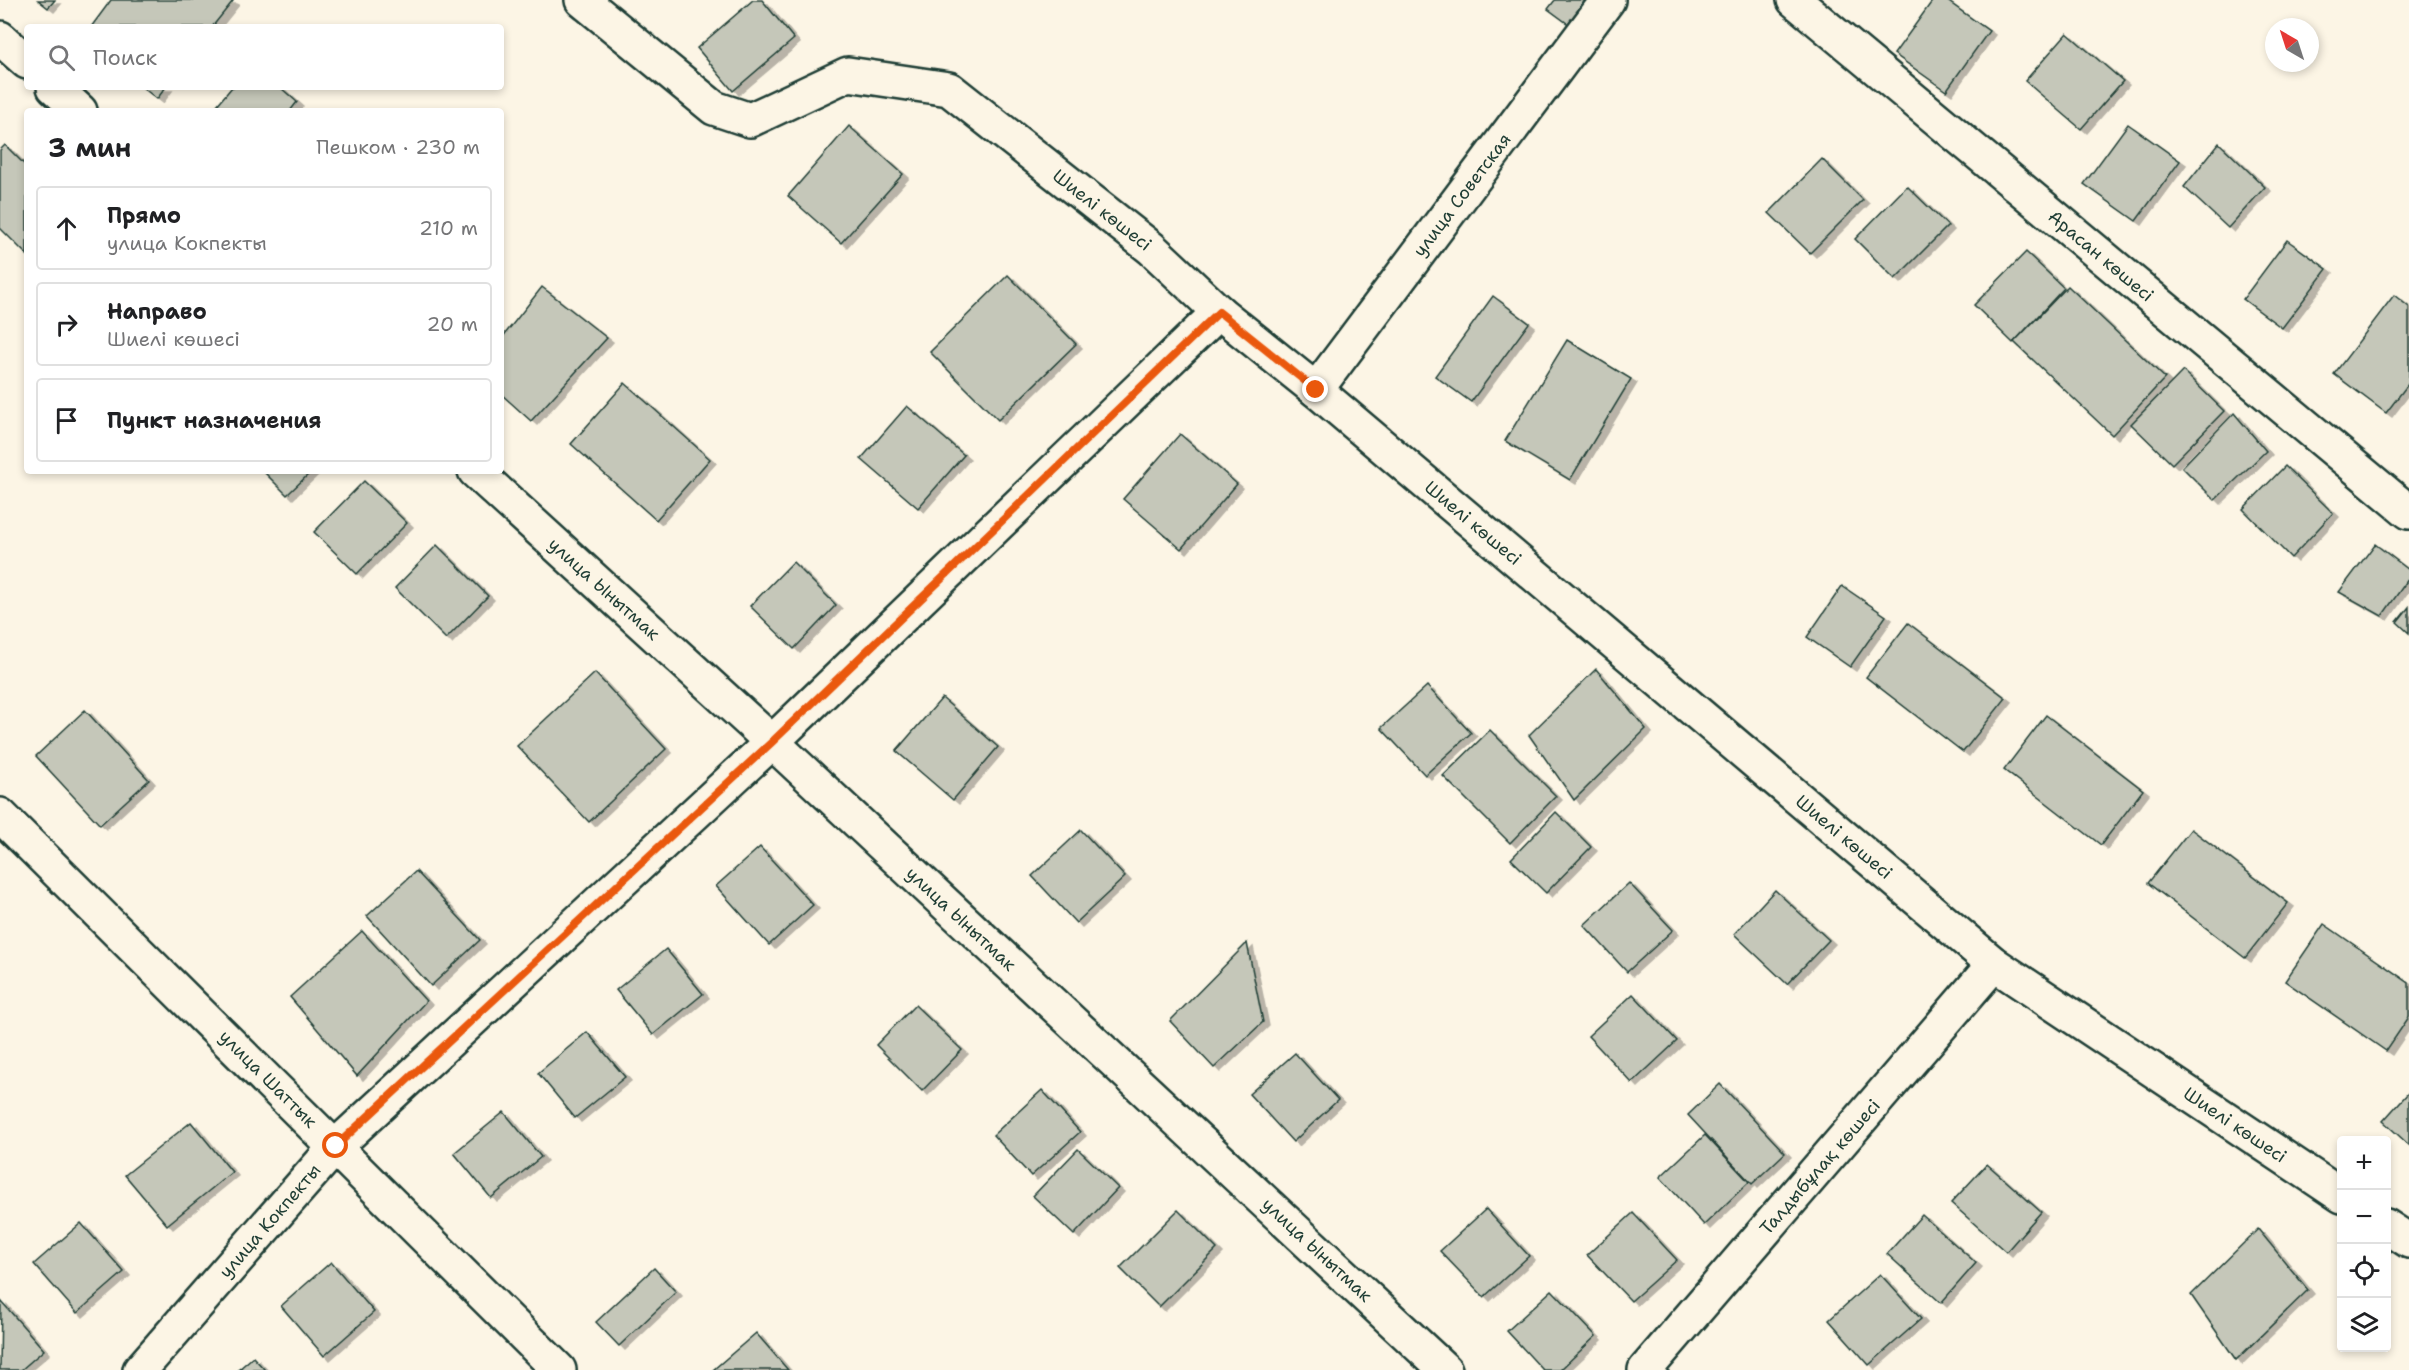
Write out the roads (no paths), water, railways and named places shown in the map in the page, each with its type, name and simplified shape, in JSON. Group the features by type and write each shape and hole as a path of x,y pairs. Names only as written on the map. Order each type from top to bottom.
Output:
{"street":[{"name":"Шиелі көшесі","path":"582,0 714,108 750,120 848,74 949,88 1151,248 1219,312 1316,390 1994,964 2337,1193"},
{"name":"улица Советская","path":"1316,390 1608,0"},
{"name":"Арасан көшесі","path":"1794,0 2409,512"},
{"path":"0,38 24,59"},
{"path":"57,90 77,108"},
{"name":"улица Кокпекты","path":"140,1370 336,1146 772,742 1219,312"},
{"name":"улица Ынытмак","path":"478,474 772,742 1445,1370"},
{"name":"улица Шаттык","path":"0,815 560,1370"},
{"name":"Талдыбұлақ көшесі","path":"1645,1370 1994,964"},
{"path":"2391,1229 2409,1241"}]}
